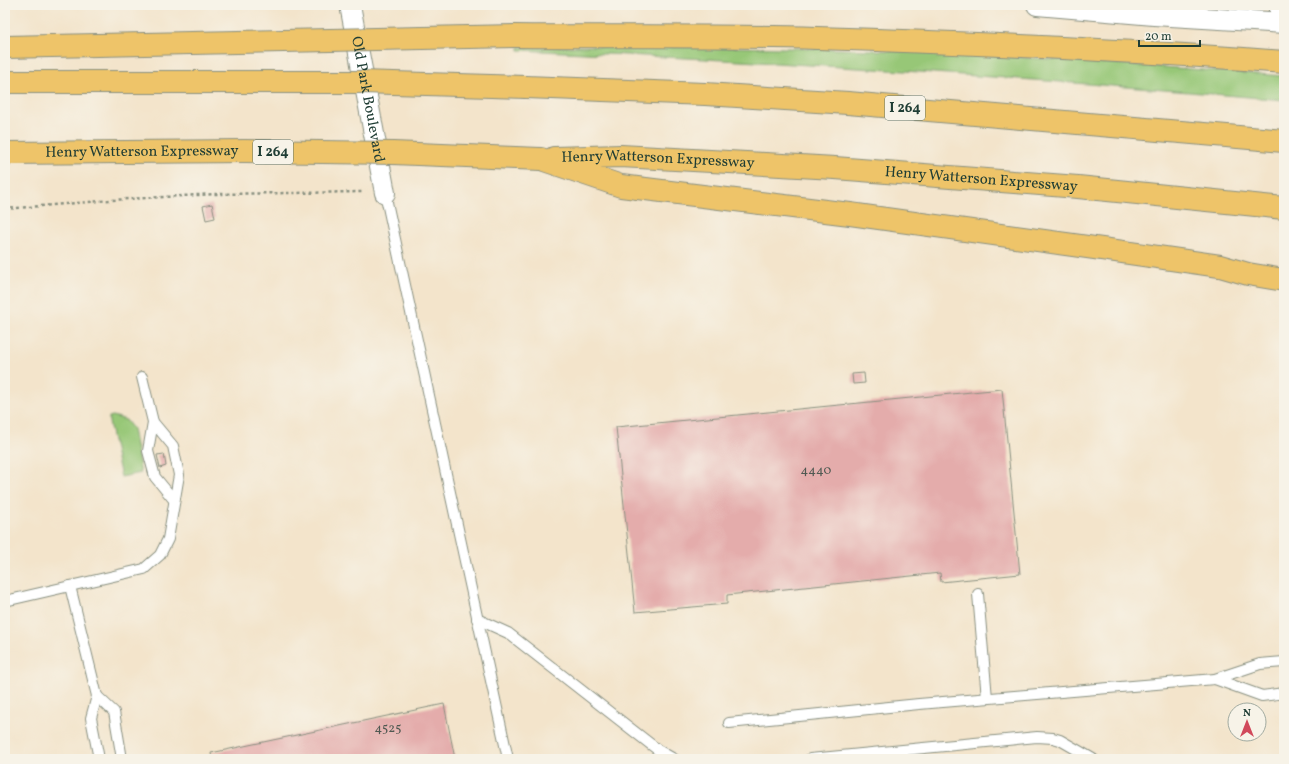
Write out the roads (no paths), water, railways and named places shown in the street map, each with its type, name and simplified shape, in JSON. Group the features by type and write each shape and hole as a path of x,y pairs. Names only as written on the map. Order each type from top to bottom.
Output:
{"highway":[{"path":"5,47 515,36 815,38 1038,46 1284,62"},
{"name":"I 264","path":"5,82 361,82 705,94 848,103 1284,141"},
{"name":"Henry Watterson Expressway","path":"5,153 331,152 541,159 621,156 834,168 1078,187 1284,208"},
{"path":"541,159 621,186 866,216 1220,266 1248,274 1284,280"},
{"path":"1220,266 1249,264 1284,269"}],"street":[{"name":"Old Park Boulevard","path":"350,5 385,193"},
{"path":"1037,5 1154,15 1278,17"}],"lane":[{"path":"385,193 508,759"},
{"path":"142,376 153,422 148,451 155,477 174,500"},
{"path":"5,601 144,569 160,555 168,539 179,475 173,446 153,422"},
{"path":"70,586 97,696 91,718 99,759"},
{"path":"978,594 987,698"},
{"path":"477,619 508,634 658,750 674,759"},
{"path":"729,723 987,698 1215,679 1260,664 1284,662"},
{"path":"1215,679 1262,696 1284,693"},
{"path":"97,696 114,712 122,759"},
{"path":"810,759 1037,737 1060,740 1093,759"}]}
